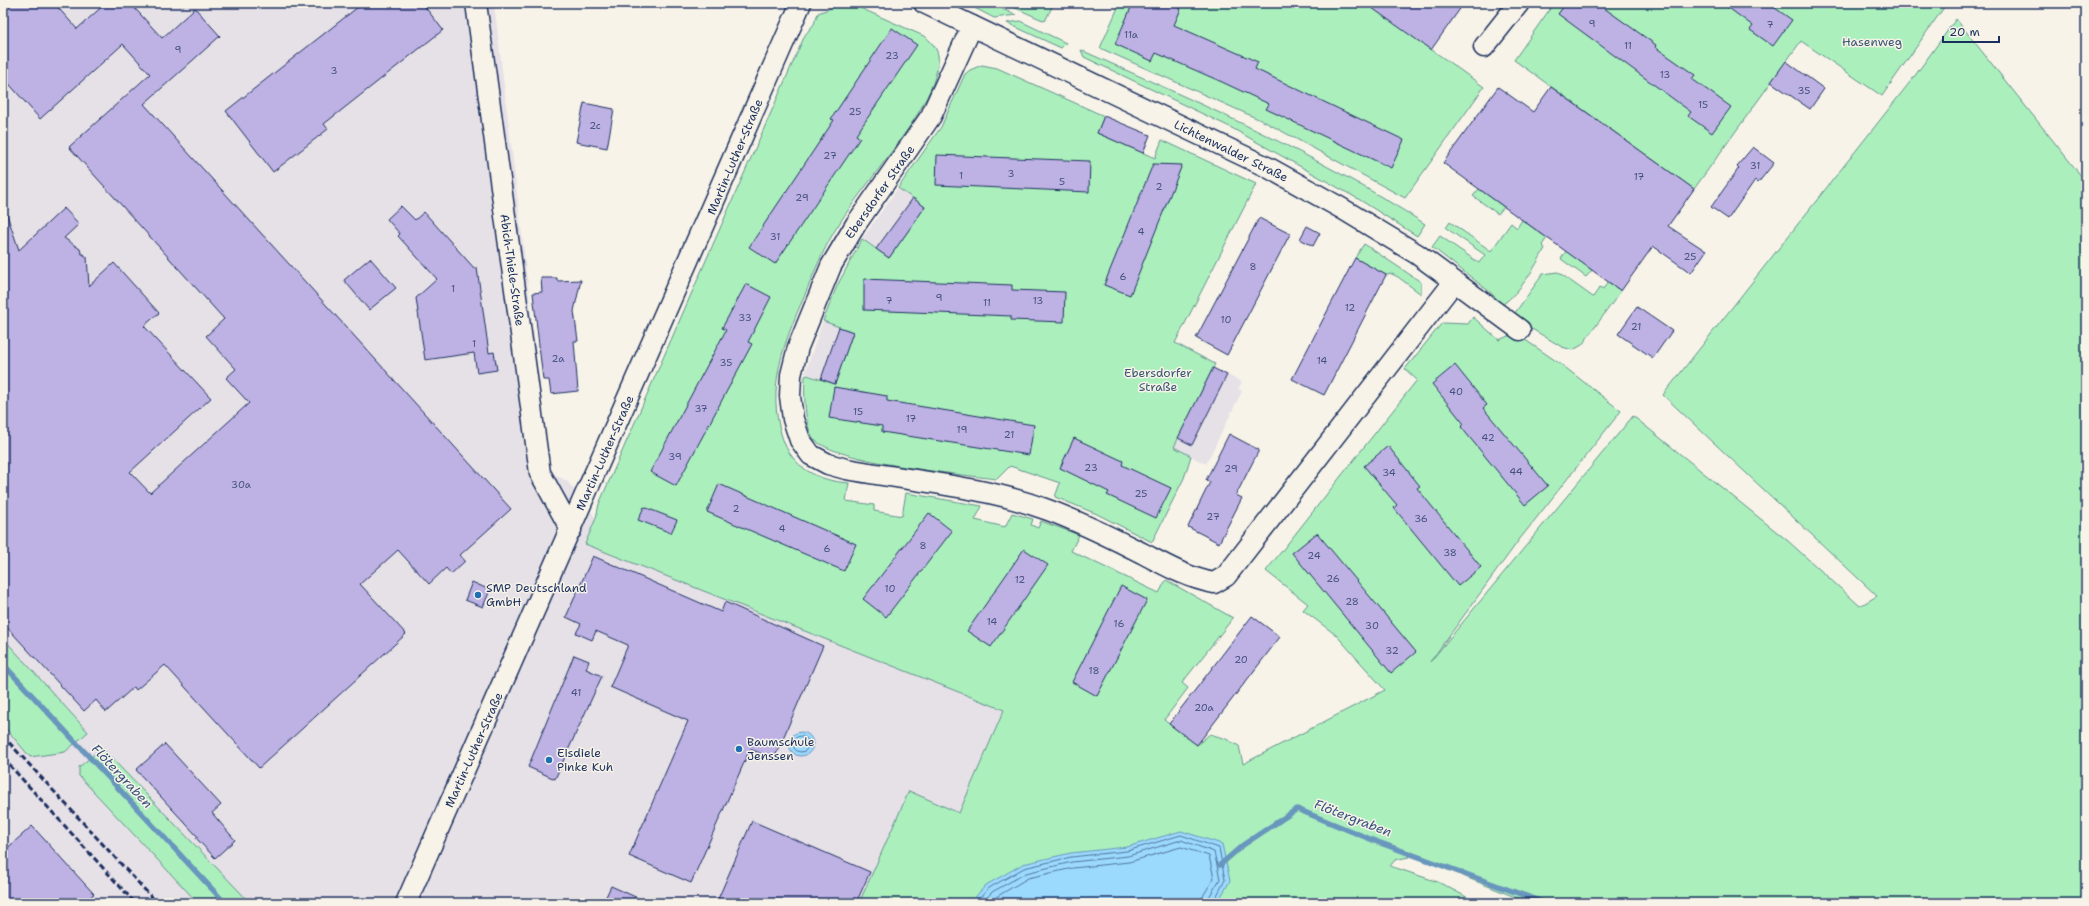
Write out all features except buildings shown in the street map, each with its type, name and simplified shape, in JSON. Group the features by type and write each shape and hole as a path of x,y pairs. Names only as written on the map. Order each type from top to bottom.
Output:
{"street":[{"name":"Abich-Thiele-Straße","path":"476,3 540,473 571,530"},
{"name":"Martin-Luther-Straße","path":"406,903 801,3"},
{"name":"Lichtenwalder Straße","path":"924,3 1269,168 1354,215 1417,254 1520,330"},
{"path":"1484,48 1518,3"},
{"name":"Ebersdorfer Straße","path":"972,26 931,116 856,224 832,266 798,347 790,375 790,396 793,420 800,440 811,455 828,464 846,469 988,494 1047,510 1093,528 1196,580 1214,583 1226,576 1454,282"}],"shaded area":[{"path":"3,3 494,3 550,468 557,476 567,481 596,518 585,544 1005,710 959,814 909,792 859,903 3,903"},
{"path":"898,188 925,207 889,258 862,239"},
{"path":"823,321 853,332 835,384 805,373"},
{"path":"1213,368 1242,382 1238,389 1242,391 1206,464 1174,447"}],"green space":[{"path":"845,3 849,3 926,37 937,51 938,63 930,91 923,105 896,146 850,208 830,240 818,264 790,331 780,366 776,401 778,419 786,448 799,465 817,476 838,482 849,483 846,501 874,505 874,511 902,516 906,493 982,506 975,520 1005,527 1012,513 1033,519 1031,525 1038,528 1041,521 1079,535 1071,551 1159,593 1166,580 1233,618 1182,683 1188,688 1164,720 1197,745 1210,734 1226,739 1239,746 1243,764 1385,690 1336,635 1303,610 1308,604 1266,571 1417,380 1405,369 1442,323 1468,324 1473,317 1499,340 1515,333 1562,365 1621,411 1519,540 1430,662 1633,416 1788,541 1860,606 1877,596 1663,395 1914,77 1956,19 2086,182 2086,903 1530,903 1413,856 1395,860 1390,866 1438,882 1478,903 859,903 909,791 959,813 1004,710 585,544 596,518 599,504 805,35 814,24 818,13"},
{"path":"965,3 988,3 1016,15 994,18"},
{"path":"1004,3 1054,3 1045,21"},
{"path":"1120,3 1366,3 1484,87 1405,198 1265,122 1100,48"},
{"name":"Hasenweg","path":"1554,3 1947,3 1882,96 1801,41 1694,189 1514,60"},
{"path":"1020,21 1066,43 1061,48 1007,23"},
{"path":"1081,50 1213,110 1300,152 1425,224 1417,236 1360,200 1230,127 1084,57"},
{"path":"982,65 997,68 1104,116 1097,133 1155,158 1162,140 1256,184 1175,343 1215,364 1174,447 1191,456 1184,478 1152,542 1097,514 1055,497 1060,483 1010,466 997,479 929,471 872,461 826,447 814,439 808,426 805,409 805,376 807,375 835,384 853,332 823,321 837,286 862,239 889,258 925,207 898,188 941,127 965,74"},
{"path":"1479,189 1504,207 1498,214 1473,196"},
{"path":"1522,220 1547,238 1542,245 1545,248 1537,264 1526,279 1509,300 1502,305 1490,292 1432,247 1440,236 1479,263 1485,255 1446,228 1450,222 1491,251 1511,223 1517,228"},
{"path":"1364,244 1421,282 1421,294 1398,277 1392,274 1386,275 1355,258"},
{"path":"1566,251 1592,270 1586,277 1561,259"},
{"path":"1558,272 1593,297 1600,287 1603,289 1608,282 1621,291 1582,345 1573,350 1562,347 1512,317 1543,274"},
{"path":"3,638 88,732 65,752 30,757 3,725"},
{"path":"102,748 250,903 198,903 79,776 79,767"}],"water":[{"path":"801,732 806,733 812,739 812,749 806,755 801,756 796,755 790,749 789,744 790,739 796,733"},
{"path":"1181,831 1222,844 1230,881 1217,903 970,903 986,885 1023,864 1071,853 1127,847"}],"waterway":[{"name":"Flötergraben","path":"3,664 225,903"},
{"name":"Flötergraben","path":"1220,865 1243,845 1297,809 1375,841 1545,903"}],"railway":[{"path":"3,736 157,903"},
{"path":"3,758 135,903"}],"place":[{"name":"SMP Deutschland GmbH","path":"478,595"},
{"name":"Baumschule Jenssen","path":"739,749"},
{"name":"Eisdiele Pinke Kuh","path":"549,760"}]}
